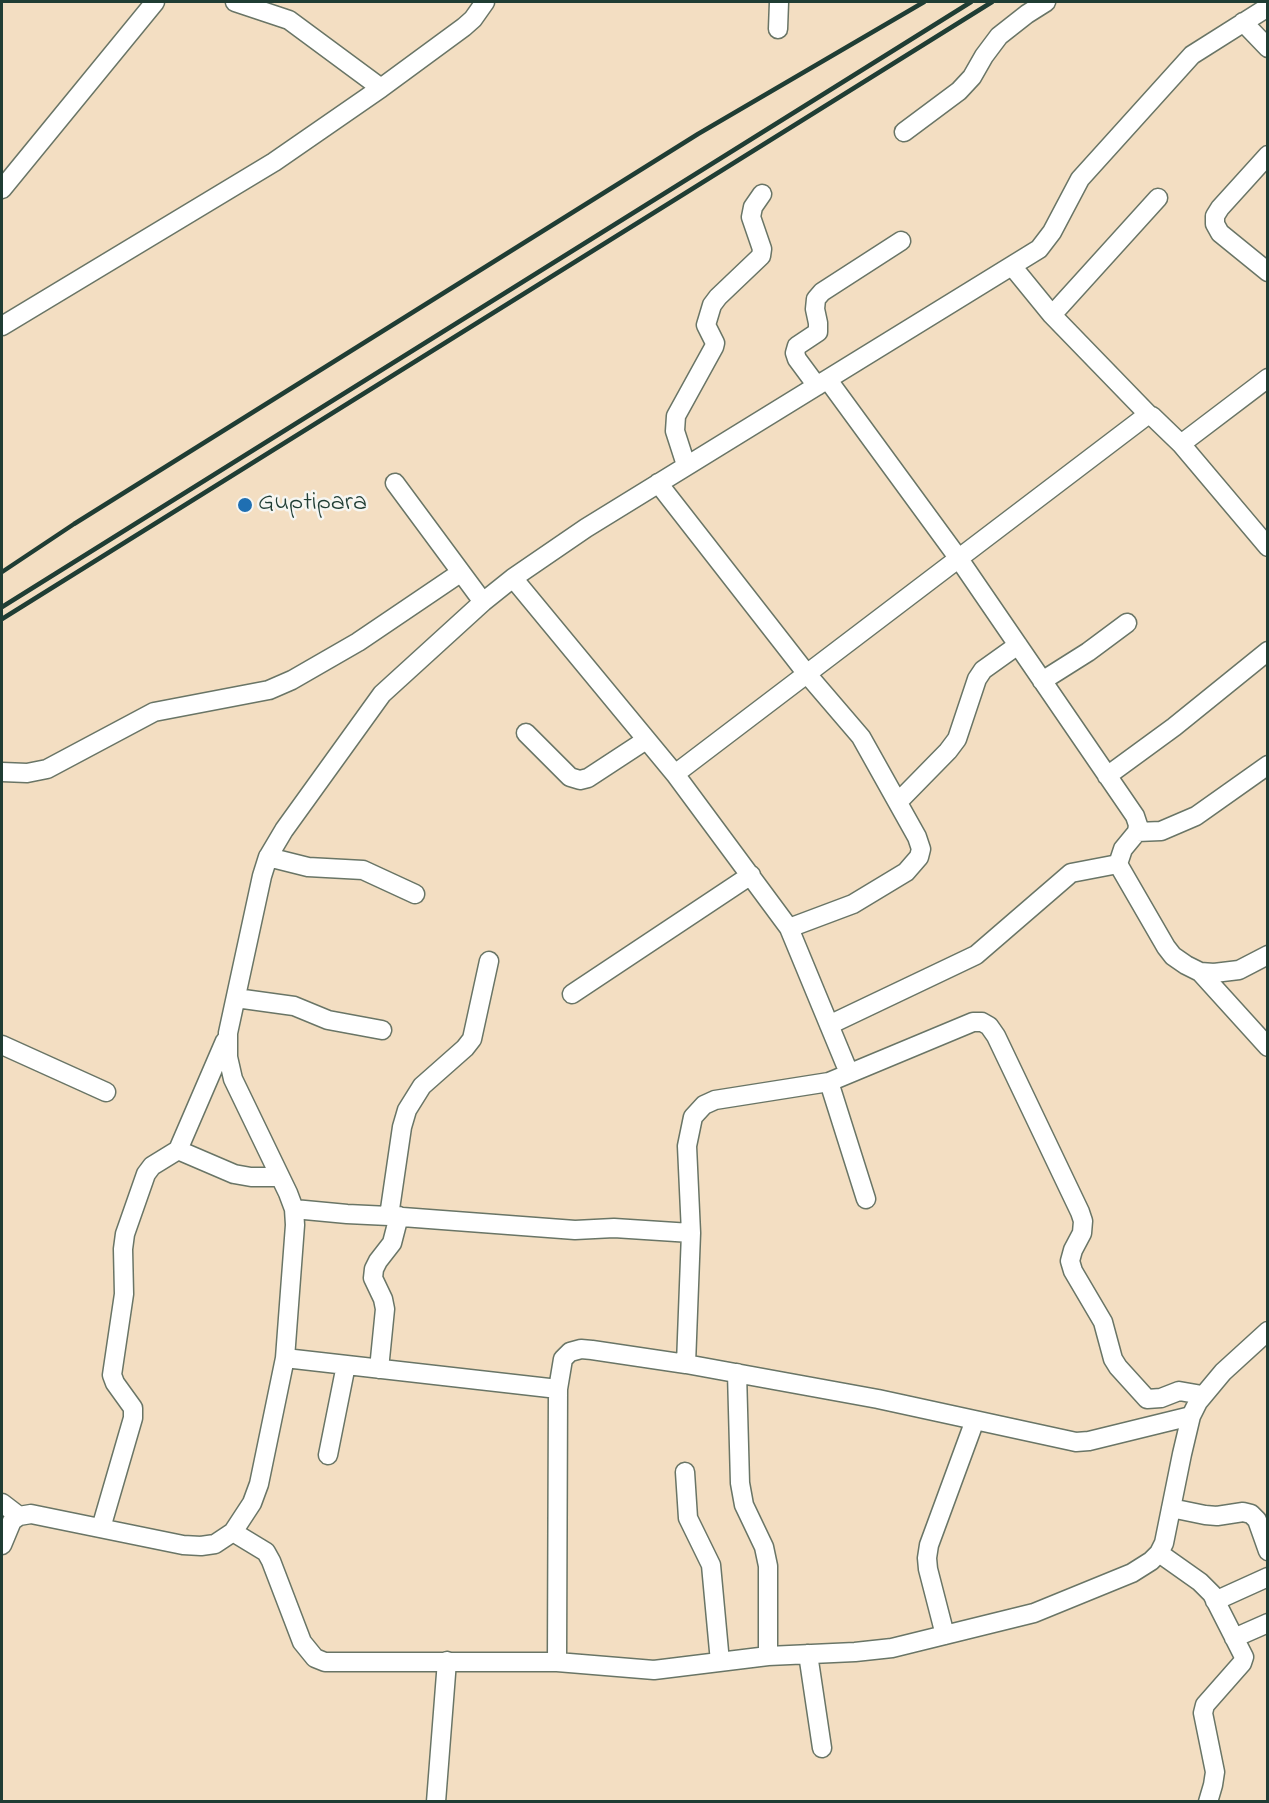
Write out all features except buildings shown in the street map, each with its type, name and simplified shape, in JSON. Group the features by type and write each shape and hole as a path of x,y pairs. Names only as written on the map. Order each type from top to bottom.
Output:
{"street":[{"path":"2,189 154,2"},
{"path":"235,2 289,20 381,88"},
{"path":"2,326 255,175 381,88 464,27 485,2"},
{"path":"778,29 779,2"},
{"path":"904,132 959,91 972,77 999,36 1047,2"},
{"path":"101,1528 133,1418 133,1408 112,1375 124,1294 125,1234 146,1174 152,1166 178,1150 228,1033 268,857 284,830 382,694 483,602 513,578 586,528 1039,249 1046,242 1080,179 1192,55 1268,7"},
{"path":"1244,22 1268,48"},
{"path":"1268,155 1215,216 1215,224 1220,233 1268,272"},
{"path":"686,465 675,431 676,416 714,347 715,343 706,325 712,305 761,256 762,249 752,217 753,207 762,194"},
{"path":"1052,315 1158,198"},
{"path":"901,241 822,292 816,299 814,309 819,323 818,332 797,346 795,353 822,383 959,559 1138,820 1137,832 1123,849 1118,864 1173,956 1200,972 1268,1047"},
{"path":"1012,266 1052,315 1149,415 1181,444 1268,547"},
{"path":"1181,444 1268,378"},
{"path":"675,774 1149,415"},
{"path":"395,483 483,602"},
{"path":"658,483 807,674 861,737 899,801 921,849 915,864 906,872 853,904 789,928"},
{"path":"2,772 27,773 47,769 154,712 270,690 358,642 460,573"},
{"path":"513,578 675,774 789,928 849,1073"},
{"path":"1042,681 1127,623"},
{"path":"1267,634 1268,644"},
{"path":"899,801 948,751 957,738 977,679 983,670 1018,645"},
{"path":"1107,776 1174,727 1268,651"},
{"path":"526,733 570,777 580,780 588,778 646,740"},
{"path":"1137,832 1161,831 1189,820 1268,765"},
{"path":"268,857 308,867 363,870 415,894"},
{"path":"830,1025 976,955 1071,873 1118,864"},
{"path":"572,994 751,876"},
{"path":"1200,972 1226,973 1239,970 1268,955"},
{"path":"379,1369 385,1309 373,1278 378,1261 392,1243 402,1127 407,1110 422,1086 472,1039 489,961"},
{"path":"236,998 294,1006 328,1020 382,1030"},
{"path":"686,1364 691,1233 687,1146 693,1117 704,1105 715,1100 829,1082 964,1024 982,1022 989,1026 996,1036 1080,1212 1083,1221 1082,1233 1070,1261 1073,1271 1103,1322 1113,1359 1147,1399 1161,1398 1179,1391 1202,1395"},
{"path":"2,1545 12,1521 19,1516 31,1514 201,1546 215,1544 233,1532 252,1503 259,1484 285,1358 296,1225 294,1209 233,1079 228,1057 228,1033"},
{"path":"2,1045 106,1092"},
{"path":"829,1082 866,1199"},
{"path":"178,1150 234,1174 251,1177 280,1177"},
{"path":"294,1209 575,1230 614,1228 691,1233"},
{"path":"233,1532 266,1552 272,1561 302,1642 315,1658 325,1662 557,1662 654,1670 768,1656 872,1651 1048,1608 1132,1573 1151,1561 1159,1553 1164,1543 1191,1416 1202,1395 1223,1372 1268,1331"},
{"path":"557,1662 558,1389 563,1359 570,1352 581,1349 737,1373 868,1397 1076,1442 1089,1441 1191,1416"},
{"path":"285,1358 558,1389"},
{"path":"328,1455 346,1365"},
{"path":"737,1373 740,1483 744,1505 764,1547 768,1566 768,1656"},
{"path":"945,1635 927,1558 929,1545 975,1419"},
{"path":"685,1472 688,1518 711,1565 720,1662"},
{"path":"2,1503 19,1516"},
{"path":"1171,1508 1211,1516 1243,1512 1251,1514 1257,1520 1268,1551"},
{"path":"1159,1553 1200,1582 1215,1600 1243,1654 1244,1661 1209,1700 1203,1713 1215,1772 1214,1785 1208,1802"},
{"path":"1215,1600 1268,1577"},
{"path":"1234,1638 1268,1623"},
{"path":"808,1654 822,1748"},
{"path":"436,1802 447,1661"}],"railway":[{"path":"2,572 74,524 698,134 924,2"},
{"path":"2,607 971,2"},
{"path":"2,619 992,2"}],"place":[{"name":"Guptipara","path":"245,505"}]}
